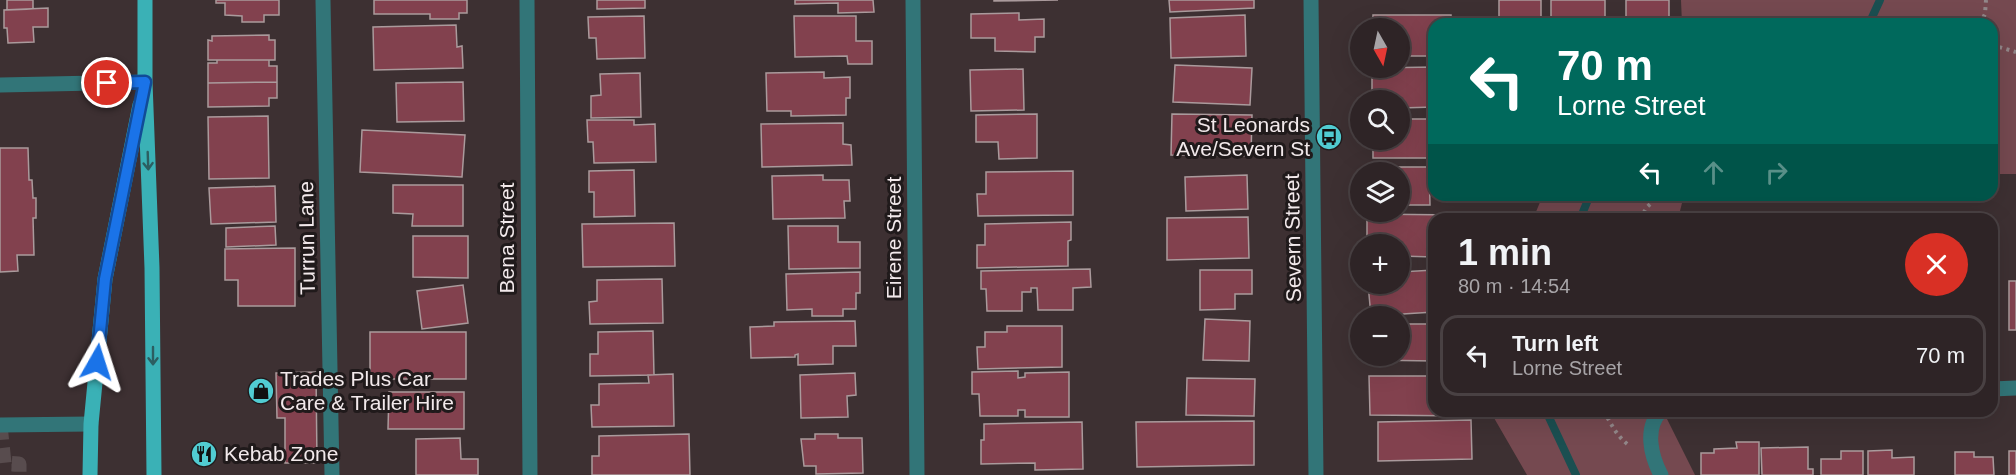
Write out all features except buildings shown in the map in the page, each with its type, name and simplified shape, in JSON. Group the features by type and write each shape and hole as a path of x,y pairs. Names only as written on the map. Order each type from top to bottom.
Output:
{"main road":[{"path":"144,0 152,268 154,475"},
{"path":"90,475 91,424 105,279 145,82"}],"street":[{"name":"Turrun Lane","path":"323,0 332,475"},
{"name":"Bena Street","path":"527,0 530,475"},
{"name":"Eirene Street","path":"913,0 917,475"},
{"name":"Severn Street","path":"1311,0 1316,475"},
{"path":"0,85 145,82"},
{"path":"1998,389 2016,388"},
{"path":"1657,417 1651,428 1651,436 1656,466 1661,475"},
{"path":"0,425 91,424"}],"path":[{"path":"1983,18 1986,0"},
{"path":"1998,47 2016,52"},
{"path":"1644,213 1654,201"}],"shaded area":[{"path":"1681,0 2016,0 2016,174 1998,174 1998,18 1682,18"},
{"path":"1540,201 1682,201 1680,213 1536,213"},
{"path":"1493,417 1666,417 1695,475 1527,475"}],"waterway":[{"path":"1872,18 1880,0"},
{"path":"1582,213 1588,201"},
{"path":"1549,417 1576,475"}],"tunnel":[{"path":"0,425 4,463 19,464 19,475"}],"place":[{"name":"St Leonards Ave/Severn St","path":"1329,137"},
{"name":"Trades Plus Car Care & Trailer Hire","path":"261,391"},
{"name":"Kebab Zone","path":"204,454"}],"route":[{"path":"97,362 105,279 145,82 107,83"}]}
